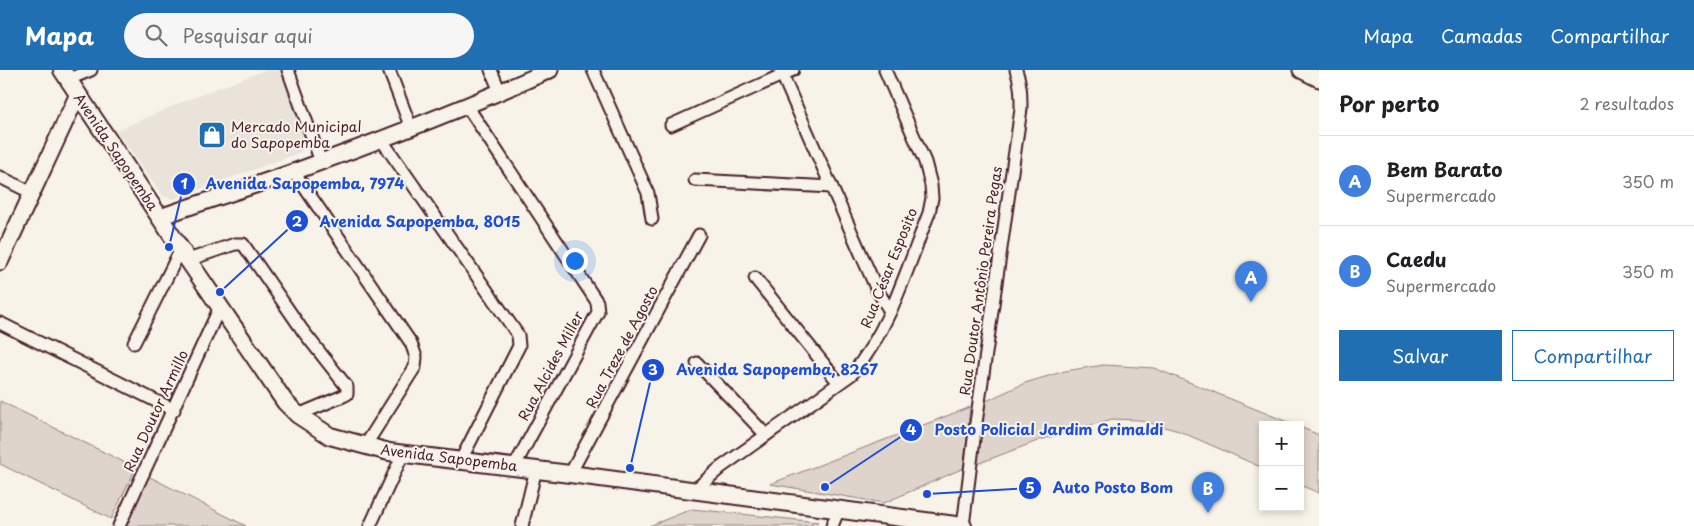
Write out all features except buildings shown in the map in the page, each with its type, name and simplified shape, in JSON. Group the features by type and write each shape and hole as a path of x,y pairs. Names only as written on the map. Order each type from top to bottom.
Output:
{"main road":[{"name":"Avenida Sapopemba","path":"65,75 285,402 298,415 330,436 403,454 514,466 955,525"}],"street":[{"path":"65,75 91,70"},
{"path":"288,70 321,162"},
{"path":"390,70 411,128"},
{"path":"492,70 500,92"},
{"path":"160,217 321,162 467,106 550,70"},
{"path":"593,70 648,193 652,219"},
{"name":"Rua César Esposito","path":"695,490 720,468 852,374 865,359 884,326 929,213 932,198 925,162 885,70"},
{"name":"Rua Doutor Antônio Pereira Pegas","path":"955,525 976,423 1021,109 1022,93 1016,70"},
{"path":"1301,70 1319,79"},
{"path":"670,125 785,72 832,188 877,290 890,311"},
{"path":"0,262 78,94"},
{"name":"Rua Alcides Miller","path":"467,106 592,294 598,307 598,312 514,466"},
{"path":"381,139 518,335 519,346 461,460"},
{"path":"294,172 411,342 416,357 415,367 365,446"},
{"path":"0,177 32,193"},
{"path":"695,180 832,188"},
{"name":"Rua Treze de Agosto","path":"570,474 699,235"},
{"path":"134,342 185,255 243,244 303,331 347,388 347,394 298,415"},
{"path":"755,278 839,383"},
{"name":"Rua Doutor Armillo","path":"119,526 220,307"},
{"path":"0,323 174,410"},
{"path":"697,363 766,435"},
{"path":"370,526 403,454"},
{"path":"522,526 536,469"},
{"path":"832,526 839,509"}],"shaded area":[{"name":"Mercado Municipal do Sapopemba","path":"265,70 281,70 308,145 299,153 173,199 162,195 116,131 182,102"},
{"path":"1104,365 1154,368 1285,421 1259,421 1259,466 1179,431 1139,420 1112,419 1040,440 977,464 984,402 1025,383 1065,371"},
{"path":"0,401 136,468 111,519 0,464"},
{"path":"970,407 964,468 884,503 770,484"},
{"path":"1304,429 1319,435 1319,493 1304,487"},
{"path":"148,476 246,526 125,526"},
{"path":"692,509 818,522 808,526 649,526"}],"place":[{"name":"Mercado Municipal do Sapopemba","path":"212,135"},
{"name":"Avenida Sapopemba, 7974","path":"169,247"},
{"name":"Avenida Sapopemba, 8015","path":"220,292"},
{"name":"Bem Barato","path":"1251,302"},
{"name":"Avenida Sapopemba, 8267","path":"630,468"},
{"name":"Posto Policial Jardim Grimaldi","path":"825,487"},
{"name":"Auto Posto Bom","path":"927,494"},
{"name":"Caedu","path":"1208,513"}]}
